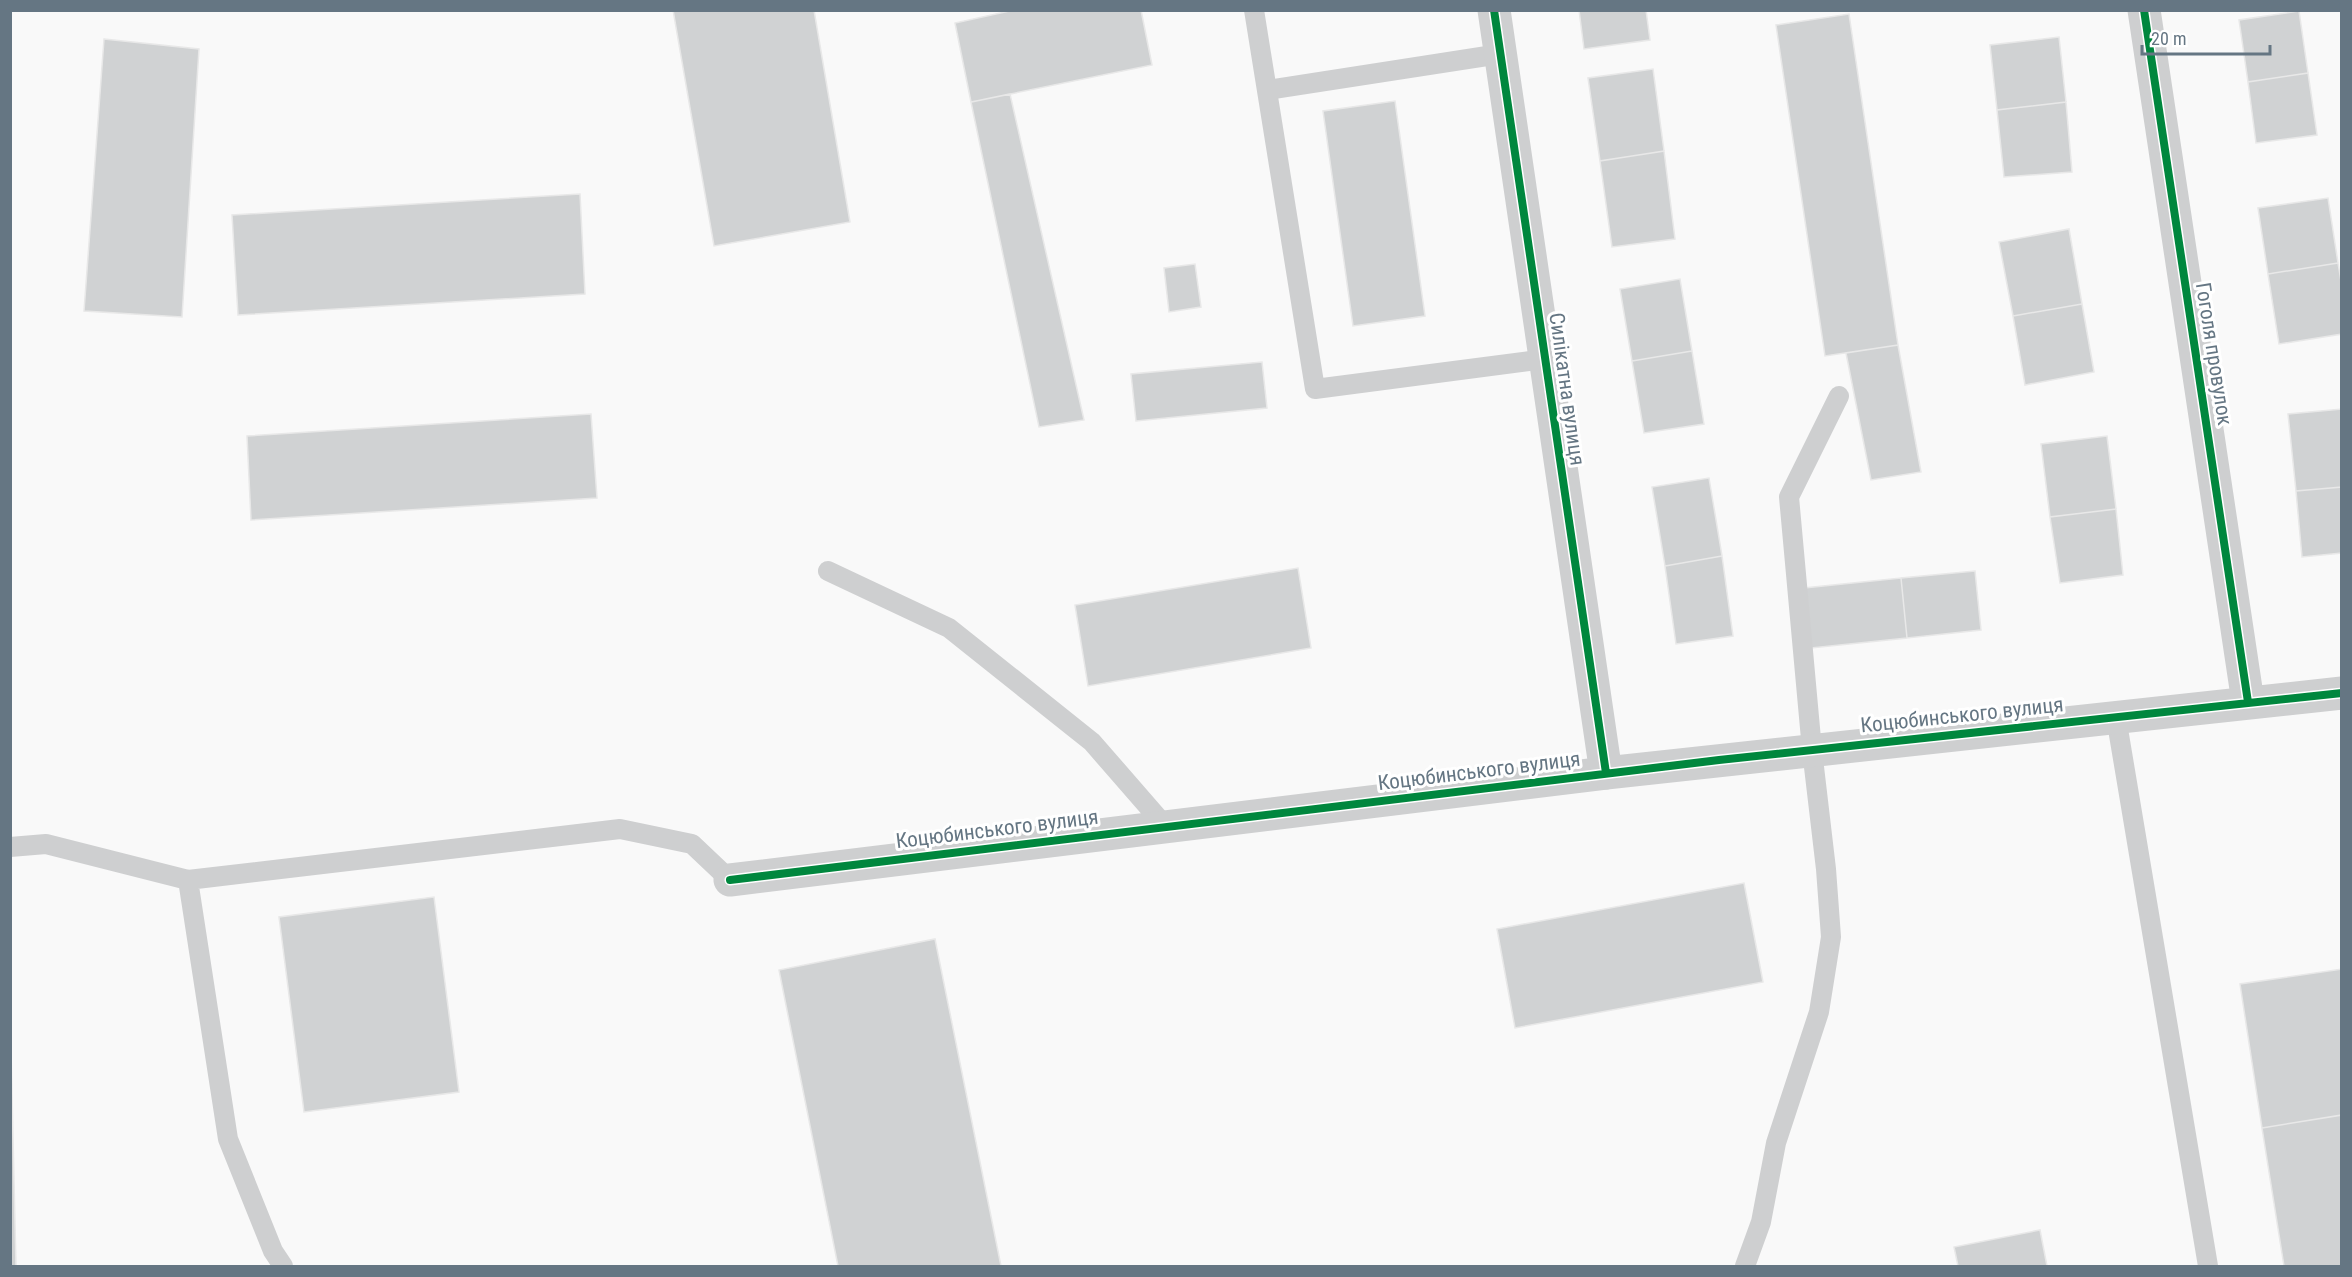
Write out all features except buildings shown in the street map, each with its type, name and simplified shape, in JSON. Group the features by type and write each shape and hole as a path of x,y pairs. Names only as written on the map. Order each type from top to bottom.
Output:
{"street":[{"name":"Силікатна вулиця","path":"1494,10 1605,773"},
{"name":"Гоголя провулок","path":"2144,10 2248,702"},
{"name":"Коцюбинського вулиця","path":"730,880 1605,773 2342,693"}],"lane":[{"path":"1254,10 1315,389 1545,359"},
{"path":"1267,90 1500,54"},
{"path":"1745,1266 1761,1222 1776,1143 1819,1012 1831,937 1827,869 1812,750 1789,497 1839,396"},
{"path":"828,571 949,628 1092,742 1166,827"},
{"path":"2116,717 2208,1266"},
{"path":"10,846 46,844 188,880 620,830 692,844 730,880"},
{"path":"188,880 228,1139 273,1251 284,1266"}],"cycle path":[{"path":"1494,10 1606,773"},
{"path":"2144,10 2248,702"},
{"path":"730,880 1719,760 2342,693"}]}
